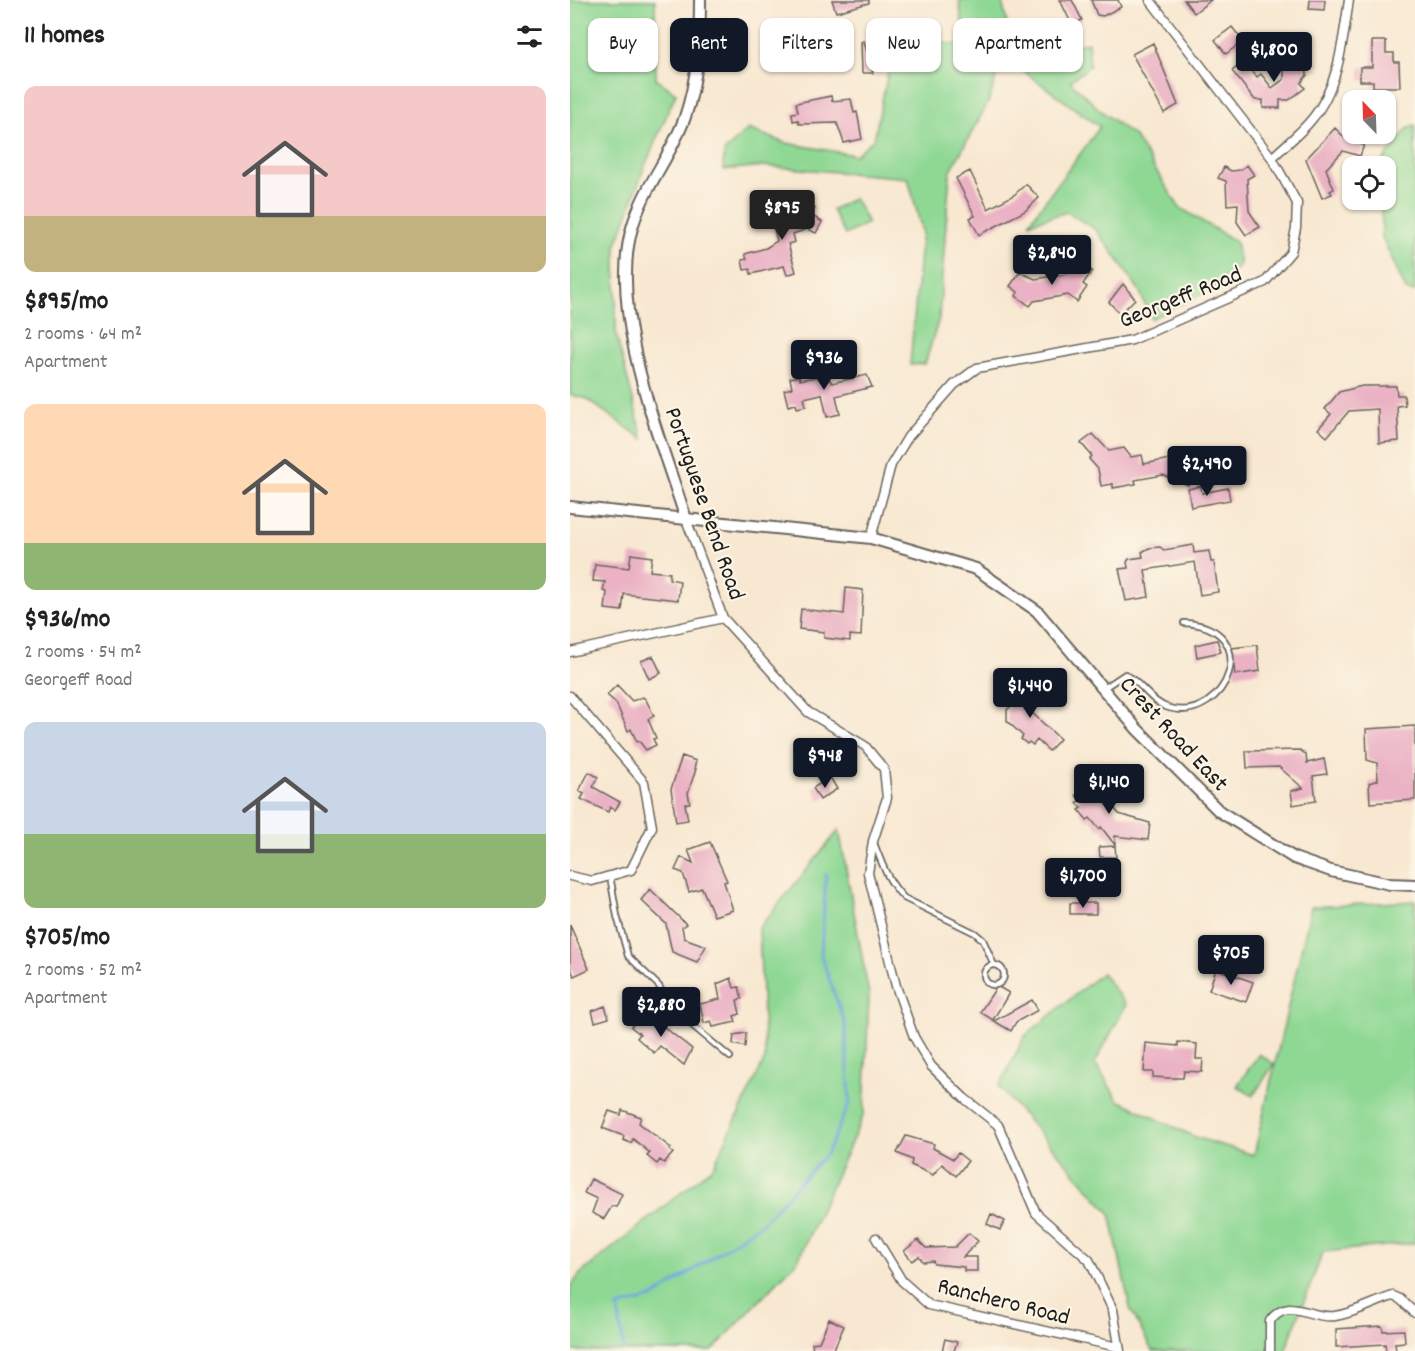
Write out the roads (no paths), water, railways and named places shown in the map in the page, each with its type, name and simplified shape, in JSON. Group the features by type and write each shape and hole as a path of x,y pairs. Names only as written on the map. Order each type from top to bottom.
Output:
{"street":[{"name":"Portuguese Bend Road","path":"699,0 696,73 685,118 632,228 627,259 630,333 653,419 723,618 808,712 865,746 884,769 887,798 873,841 868,873 896,986 914,1037 931,1066 964,1098 998,1125 1036,1213 1089,1260 1113,1310 1119,1349"},
{"name":"Georgeff Road","path":"871,538 891,465 902,447 929,412 954,386 977,368 1132,340 1265,282 1291,252 1296,228 1297,203 1272,158 1150,0"},
{"path":"1272,158 1314,118 1330,86 1340,58 1349,0"},
{"name":"Crest Road East","path":"570,507 871,538 976,569 1017,596 1055,629 1137,729 1203,798 1284,853 1331,871 1390,884 1415,885"},
{"path":"570,652 723,618"},
{"path":"570,696 644,782 652,827 631,870 592,881 570,876"},
{"name":"Ranchero Road","path":"876,1238 902,1281 929,1305 1119,1349"},
{"path":"1270,1351 1270,1321 1281,1310 1292,1308 1334,1317 1393,1296 1400,1299 1415,1313"}],"lane":[{"path":"1104,688 1125,674 1162,705 1174,708 1196,705 1218,694 1223,688 1230,662 1227,644 1207,625 1184,623"},
{"path":"873,841 889,882 904,898 975,933 983,940 994,964 1001,968 1004,975 1001,982 994,985 987,982 984,975 987,968 994,964"},
{"path":"610,876 616,916 628,956 659,986 669,1006 730,1057"}],"waterway":[{"path":"624,1351 618,1307 652,1298 761,1224 827,1153 850,1102 845,1024 821,956 826,874"}]}
